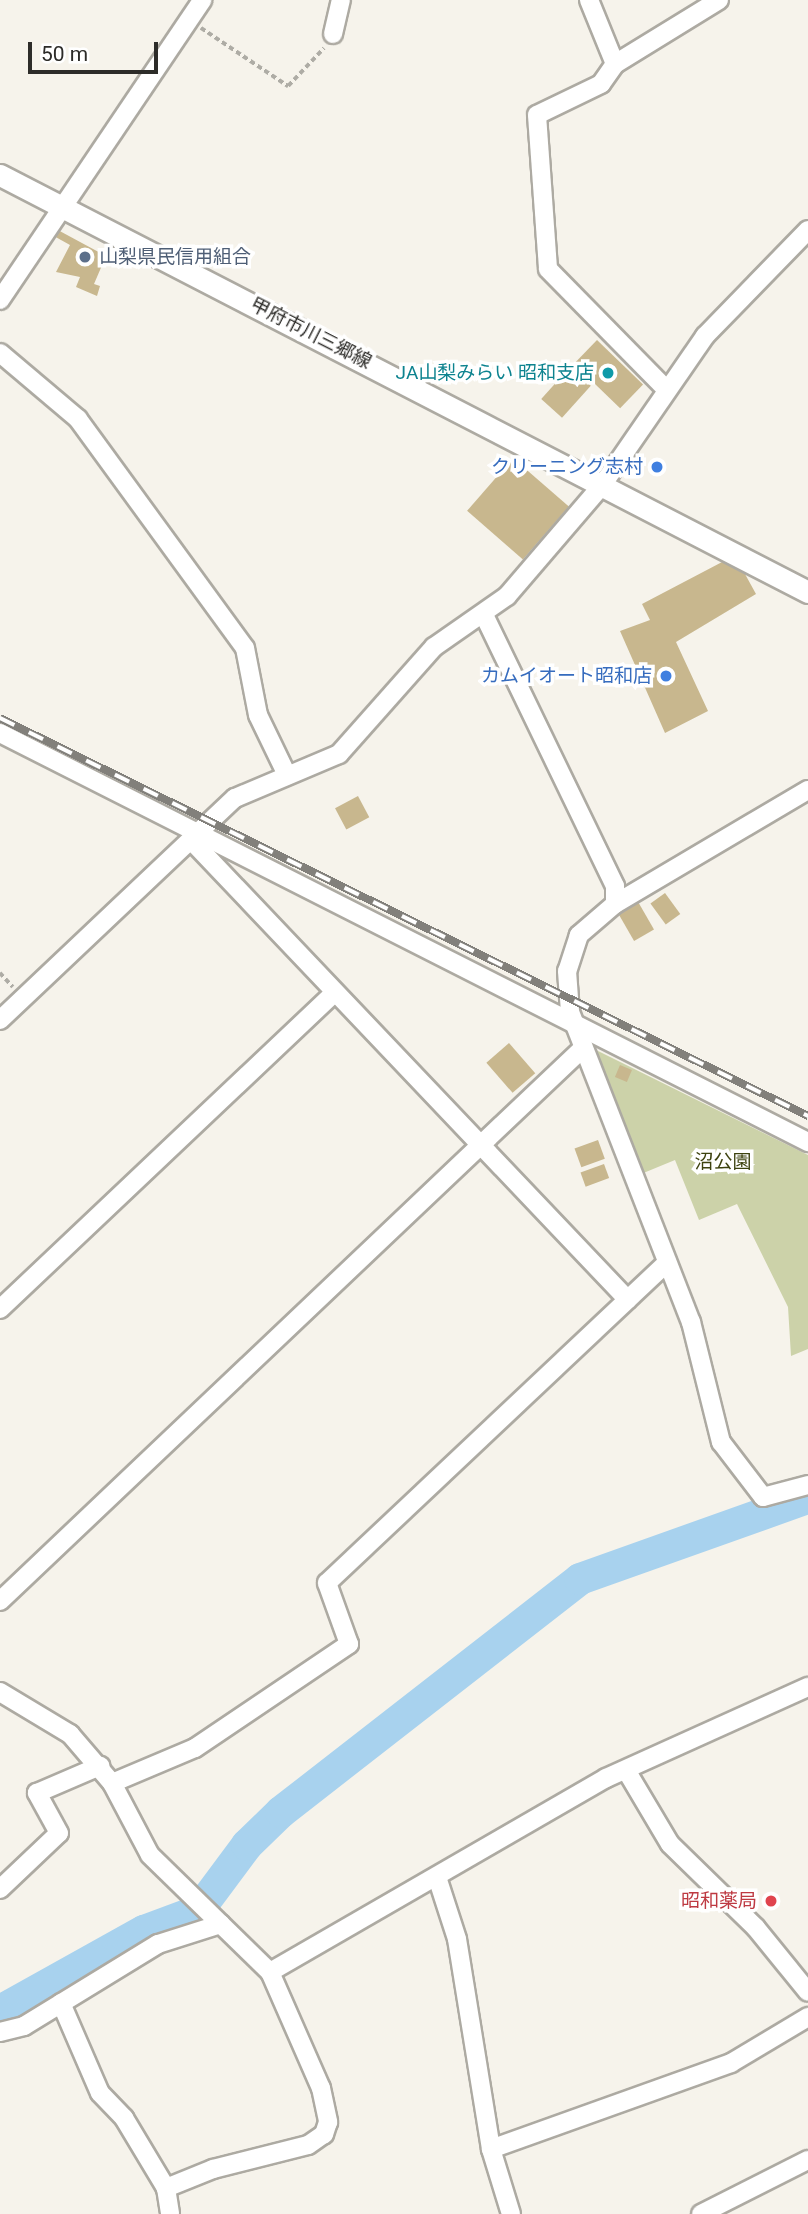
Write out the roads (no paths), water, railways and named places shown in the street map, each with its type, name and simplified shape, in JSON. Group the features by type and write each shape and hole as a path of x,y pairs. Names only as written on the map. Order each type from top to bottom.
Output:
{"main road":[{"name":"甲府市川三郷線","path":"0,174 808,592"}],"street":[{"path":"0,300 202,0"},
{"path":"333,34 341,0"},
{"path":"589,0 615,64"},
{"path":"666,389 548,269 537,115 601,84 615,64 719,0"},
{"path":"0,1020 235,798 288,775 323,766 340,754 433,647 484,615 603,484 705,336 808,230"},
{"path":"0,353 78,419 245,648 258,715 288,775"},
{"path":"484,615 517,692 607,862 615,904"},
{"path":"0,733 195,837 554,1009 808,1142"},
{"path":"808,790 615,904 579,934 567,971 572,1019 691,1322 721,1442 763,1497 808,1485"},
{"path":"195,837 333,994 628,1300"},
{"path":"0,1309 333,994"},
{"path":"0,1601 583,1048"},
{"path":"112,1783 195,1748 349,1644 327,1583 667,1263"},
{"path":"270,1972 626,1770 808,1687"},
{"path":"0,1692 70,1734 112,1783 150,1855 270,1972 321,2088 324,2134 308,2145 213,2169 166,2188"},
{"path":"0,1889 59,1833 37,1793 100,1766"},
{"path":"626,1770 670,1844 756,1928 808,1992"},
{"path":"437,1877 471,2010 491,2149 511,2214"},
{"path":"0,2032 61,2003 158,1944 221,1923"},
{"path":"61,2003 100,2093 124,2118 166,2188 170,2214"},
{"path":"491,2149 731,2063 808,2017"},
{"path":"705,2213 808,2160"}],"waterway":[{"path":"0,2011 144,1931 198,1911 247,1845 281,1812 580,1579 808,1498"}],"railway":[{"path":"0,718 808,1116"}],"place":[{"name":"山梨県民信用組合","path":"85,257"},
{"name":"JA山梨みらい 昭和支店","path":"608,373"},
{"name":"クリーニング志村","path":"657,467"},
{"name":"カムイオート昭和店","path":"666,676"},
{"name":"昭和薬局","path":"771,1901"}],"park label":[{"name":"沼公園","path":"723,1162"}]}
